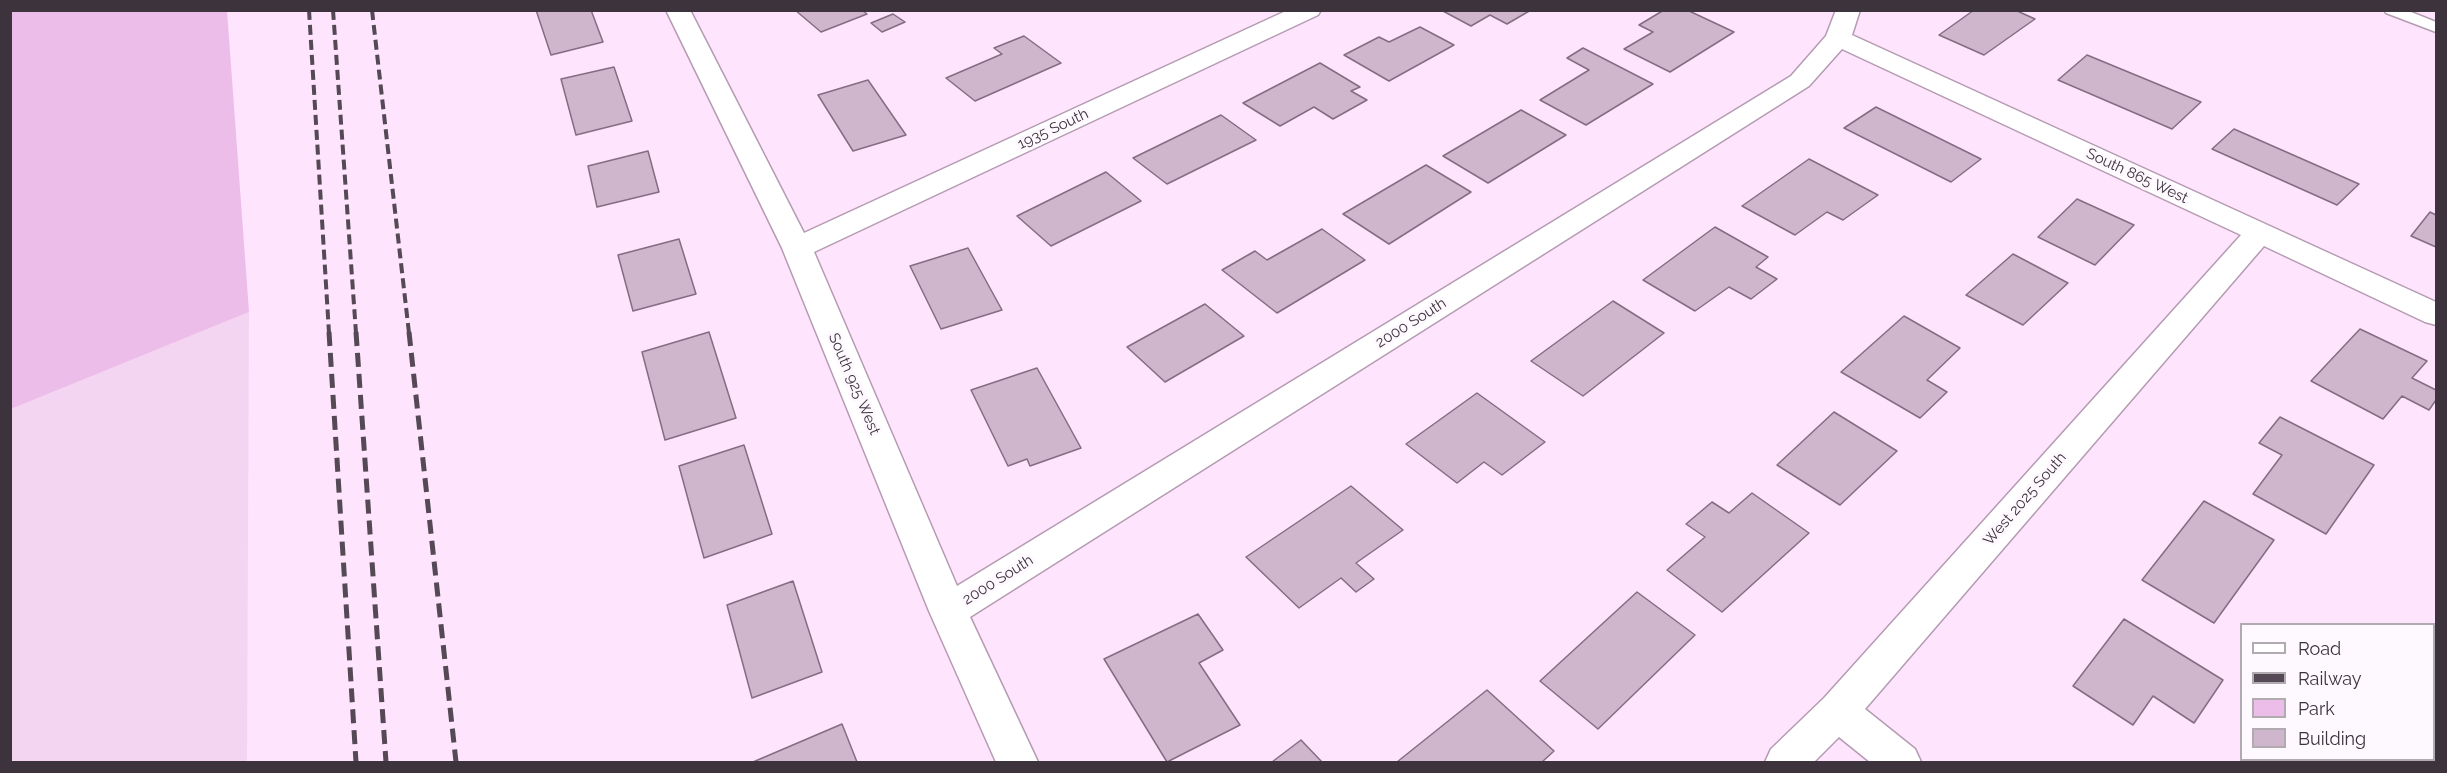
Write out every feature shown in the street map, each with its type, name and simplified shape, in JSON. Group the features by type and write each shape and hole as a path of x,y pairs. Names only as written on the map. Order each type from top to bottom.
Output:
{"street":[{"name":"South 925 West","path":"678,10 797,248 948,611 1017,762"},
{"name":"1935 South","path":"797,248 1309,10"},
{"name":"South 865 West","path":"1843,24 2260,232 2436,314"},
{"name":"2000 South","path":"948,611 1800,81 1843,24"},
{"name":"West 2025 South","path":"1786,762 1838,711 2260,232"},
{"path":"1838,711 1900,762"}],"lane":[{"path":"2391,10 2436,27"}],"shaded area":[{"path":"249,312 247,762 11,762 11,409"}],"green space":[{"path":"11,10 227,11 249,312 11,409"}],"building":[{"path":"536,10 591,10 603,42 551,55"},
{"path":"795,10 862,10 867,14 821,32"},
{"path":"1441,10 1531,10 1507,24 1490,15 1471,26"},
{"path":"1664,10 1687,10 1734,32 1670,72 1624,49 1653,32 1639,25"},
{"path":"1974,10 2015,10 2035,19 1984,55 1939,35"},
{"path":"893,14 905,22 882,32 871,23"},
{"path":"1420,27 1454,45 1389,81 1344,55 1379,37 1389,42"},
{"path":"1024,36 1061,63 975,101 946,78 1002,54 994,48"},
{"path":"1583,48 1653,84 1586,125 1540,100 1589,70 1567,58"},
{"path":"2087,55 2201,102 2172,129 2058,80"},
{"path":"1320,63 1360,87 1351,91 1367,100 1333,119 1314,107 1280,126 1243,103"},
{"path":"614,67 632,121 576,135 561,79"},
{"path":"868,80 906,135 853,151 818,95"},
{"path":"1876,107 1981,159 1951,182 1844,128"},
{"path":"1521,110 1566,135 1488,183 1443,156"},
{"path":"1221,115 1256,140 1167,184 1133,158"},
{"path":"2234,129 2359,184 2337,205 2212,149"},
{"path":"648,151 659,192 597,207 588,166"},
{"path":"1809,159 1878,195 1843,220 1827,212 1795,235 1742,206"},
{"path":"1426,165 1471,192 1389,244 1343,214"},
{"path":"1106,172 1141,201 1051,246 1017,216"},
{"path":"2077,199 2134,225 2095,265 2038,237"},
{"path":"2430,212 2436,215 2436,247 2411,236"},
{"path":"1715,227 1768,257 1756,267 1777,279 1751,299 1729,287 1695,311 1643,280"},
{"path":"1322,229 1365,260 1277,313 1222,270 1255,251 1267,260"},
{"path":"679,239 696,294 633,311 618,255"},
{"path":"968,248 1002,310 941,329 910,266"},
{"path":"2013,254 2068,283 2023,325 1966,295"},
{"path":"1613,301 1664,333 1583,396 1531,361"},
{"path":"1205,304 1244,336 1165,382 1127,347"},
{"path":"1904,316 1960,348 1927,380 1947,392 1920,418 1841,372"},
{"path":"2360,329 2427,361 2412,378 2436,390 2436,400 2429,410 2402,396 2383,419 2311,381"},
{"path":"709,332 736,418 665,440 642,352"},
{"path":"1037,368 1081,448 1030,466 1027,459 1008,466 971,390"},
{"path":"1477,393 1545,442 1502,475 1484,462 1457,483 1406,444"},
{"path":"1834,412 1897,451 1840,505 1777,465"},
{"path":"2280,417 2374,465 2326,534 2253,494 2282,455 2259,443"},
{"path":"744,445 772,534 704,558 679,466"},
{"path":"1351,486 1403,530 1356,563 1374,579 1356,592 1341,578 1299,608 1246,557"},
{"path":"1752,493 1809,533 1722,612 1667,570 1705,537 1686,524 1712,502 1729,513"},
{"path":"2204,501 2274,540 2214,623 2142,580"},
{"path":"793,581 822,672 752,698 727,605"},
{"path":"1637,592 1695,635 1598,729 1540,681"},
{"path":"1198,614 1223,650 1199,663 1240,725 1167,762 1104,659"},
{"path":"2124,619 2223,680 2194,723 2153,696 2133,725 2073,686"},
{"path":"1487,690 1554,751 1542,762 1397,762"},
{"path":"842,724 857,762 753,762"},
{"path":"1301,740 1322,762 1272,762"}],"railway":[{"path":"309,10 329,333"},
{"path":"333,10 356,333"},
{"path":"372,10 409,333"},
{"path":"329,332 356,762"},
{"path":"356,332 386,762"},
{"path":"409,332 456,762"}]}
